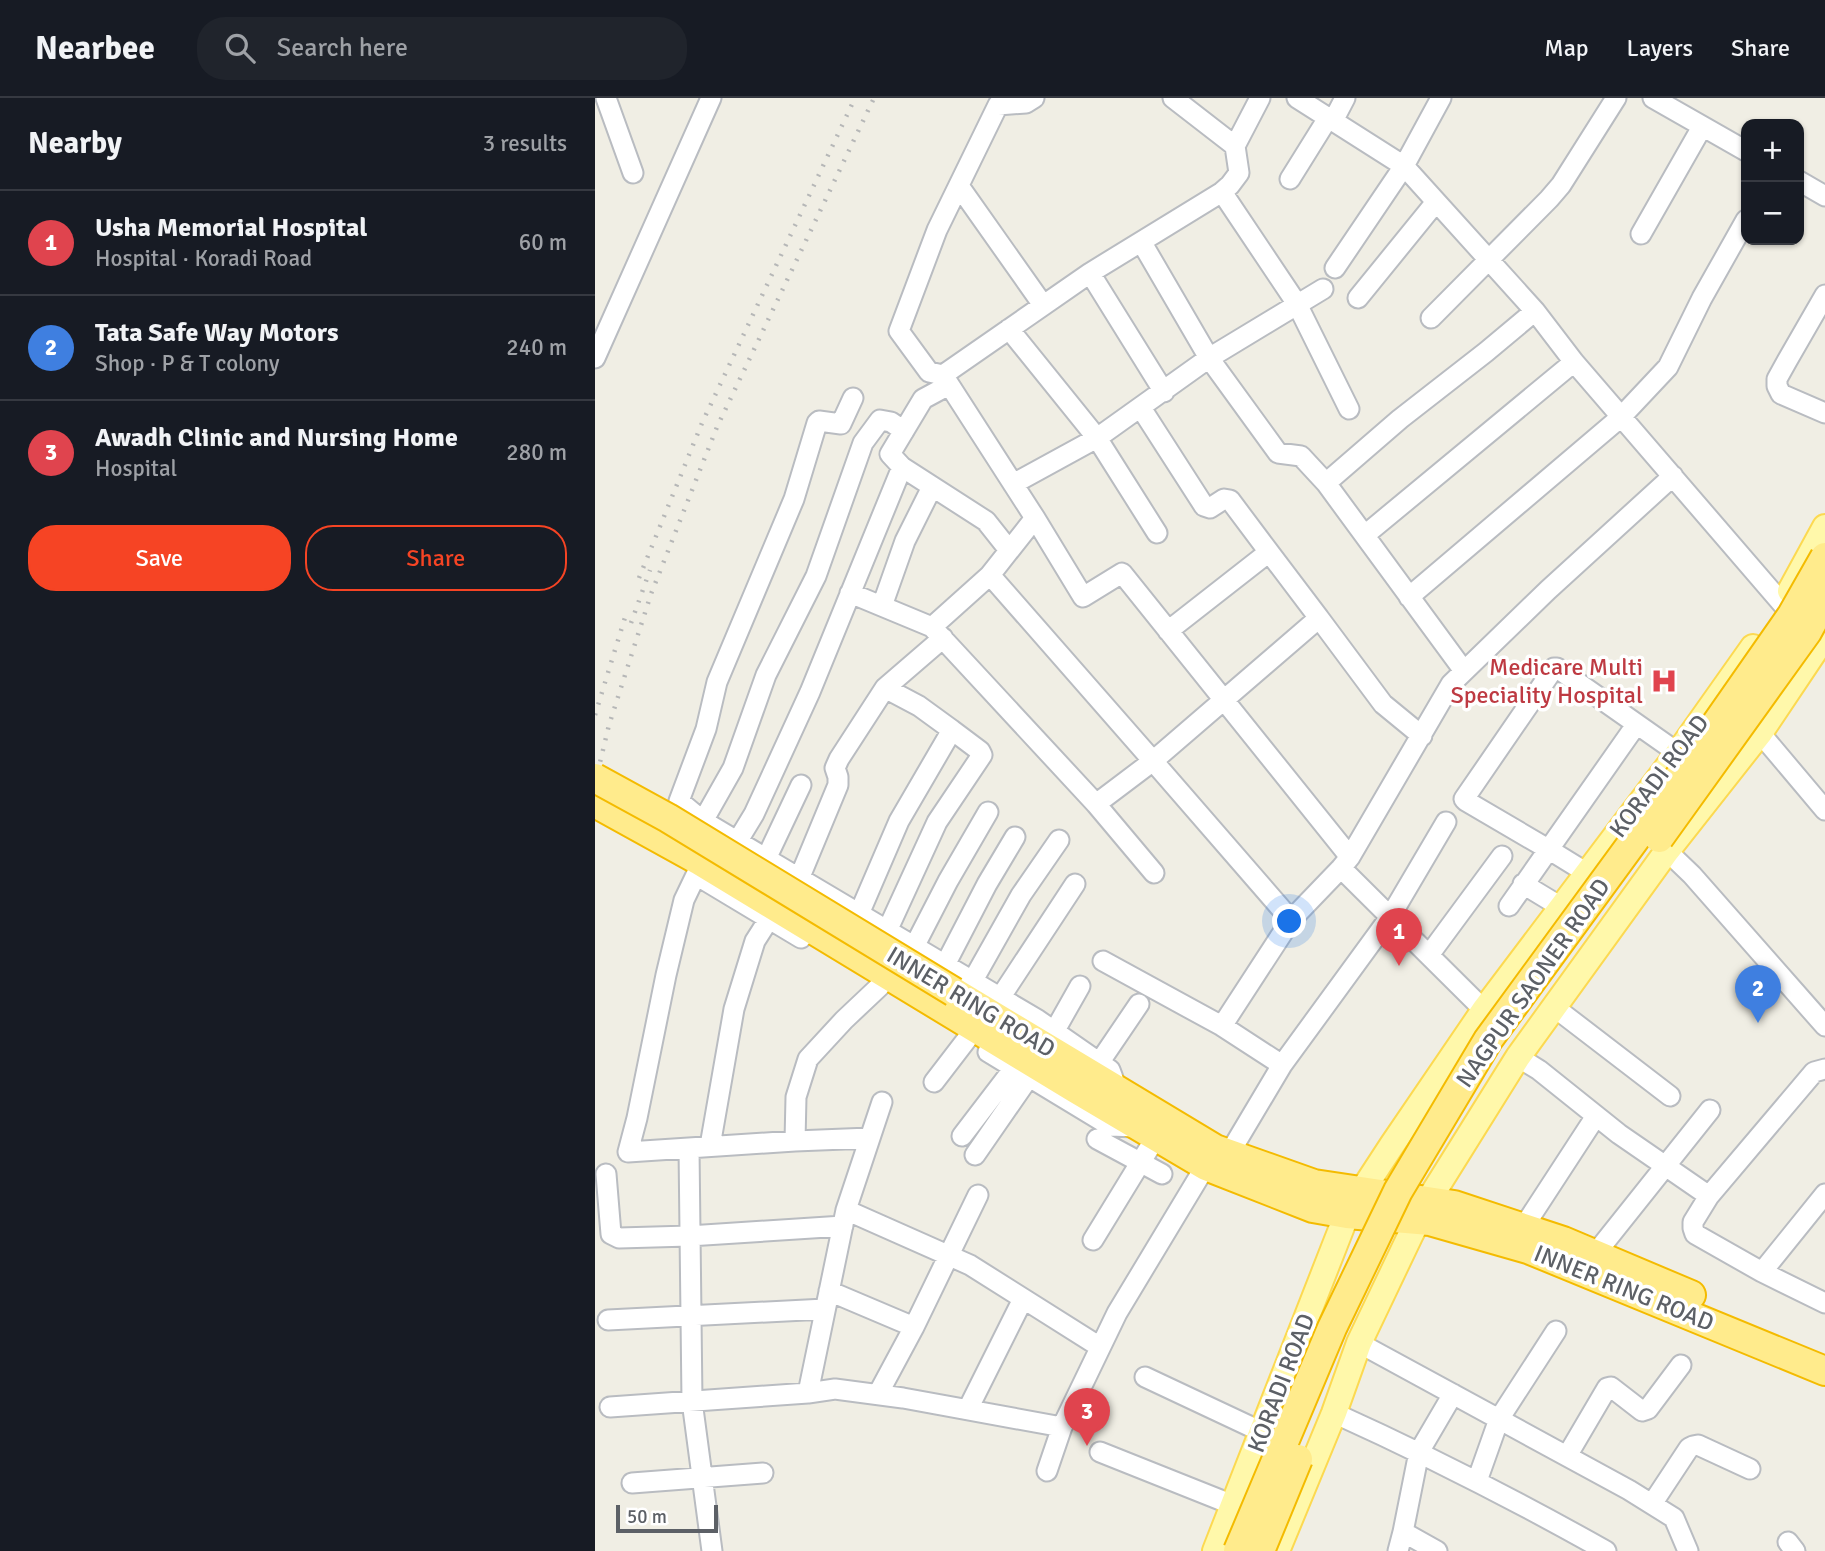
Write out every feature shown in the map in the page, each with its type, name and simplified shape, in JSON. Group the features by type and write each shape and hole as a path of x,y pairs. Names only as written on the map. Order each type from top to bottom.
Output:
{"highway":[{"name":"NAGPUR SAONER ROAD","path":"1238,1551 1332,1328 1398,1191 1488,1040 1649,820 1793,615 1825,556"},
{"name":"NAGPUR SAONER ROAD","path":"1260,1551 1386,1248 1425,1173 1512,1036 1807,632 1825,598"},
{"name":"INNER RING ROAD","path":"595,778 668,818 1116,1090 1217,1156"},
{"name":"INNER RING ROAD","path":"595,803 700,861 956,994 1149,1132 1217,1156 1314,1184 1355,1203 1423,1211 1454,1205 1523,1227 1596,1253 1825,1350"},
{"name":"INNER RING ROAD","path":"1423,1211 1430,1221 1528,1249 1825,1371"}],"main road":[{"name":"KORADI ROAD","path":"1215,1551 1337,1242 1355,1203 1489,1003 1678,753 1783,604 1825,527"},
{"path":"1277,1551 1359,1343 1423,1211 1518,1057 1667,851 1760,733 1823,646"},
{"path":"1489,1003 1549,1014"},
{"path":"1337,1242 1399,1259"}],"street":[{"path":"606,98 633,173"},
{"path":"595,358 711,98"},
{"path":"1034,98 1026,103 998,105 937,230 899,331 929,372 946,380 1083,597 1122,573 1223,700 1345,863 1390,916 1429,955 1489,1003"},
{"path":"1173,98 1235,146"},
{"path":"1009,550 986,521 902,467 890,454 923,399 1009,329 1090,273 1142,243 1230,185 1239,173 1235,146 1260,98"},
{"path":"1297,98 1405,166 1535,311 1621,418 1823,646"},
{"path":"1290,179 1345,98"},
{"path":"1335,268 1405,166 1441,98"},
{"path":"1431,318 1561,185 1616,98"},
{"path":"1653,98 1741,148"},
{"path":"1641,234 1702,127"},
{"path":"1801,182 1825,196"},
{"path":"959,186 1043,306"},
{"path":"1222,192 1297,304 1349,408"},
{"path":"1358,298 1436,202"},
{"path":"1409,597 1621,418 1668,368 1702,298 1741,229"},
{"path":"1142,243 1209,358 1278,453 1301,456 1326,483 1464,671"},
{"path":"1090,273 1164,391"},
{"path":"1013,484 1097,438 1209,358 1323,289"},
{"path":"1825,295 1777,379 1781,394 1825,413"},
{"path":"1326,483 1400,419 1535,311"},
{"path":"1009,329 1097,438 1157,533"},
{"path":"1366,535 1574,362"},
{"path":"853,398 841,424 817,423 794,499 717,682 706,729 679,801 703,821 737,842 945,965 956,994"},
{"path":"1141,408 1204,506 1210,508 1224,499 1230,500 1383,704 1422,736"},
{"path":"703,821 733,768 767,675 815,576 863,443 880,420 891,422 904,431"},
{"path":"737,842 754,814 810,692 902,467"},
{"path":"1222,1026 1291,920 1345,863 1451,684 1672,476"},
{"path":"882,606 905,541 932,487"},
{"path":"799,879 838,785 835,768 839,759 885,688 990,575 1035,518"},
{"path":"1168,631 1269,552"},
{"path":"990,575 1291,920"},
{"path":"850,593 938,632 1096,804 1154,873"},
{"path":"1096,804 1153,761 1319,618"},
{"path":"1587,873 1464,799 1554,668 1678,753"},
{"path":"885,688 919,706 982,755 937,822 887,931"},
{"path":"1509,906 1636,724"},
{"path":"859,914 899,821 951,730"},
{"path":"1760,733 1825,810"},
{"path":"766,859 801,785"},
{"path":"914,947 988,812"},
{"path":"1047,1471 1062,1427 1117,1312 1217,1156 1390,916 1446,822"},
{"path":"945,965 1015,837"},
{"path":"956,994 1059,840"},
{"path":"1667,851 1692,875 1825,1026"},
{"path":"1429,955 1502,856"},
{"path":"870,1138 628,1152 684,900 696,876 1110,1126 1149,1132 1141,1162 1093,1240"},
{"path":"1000,998 1075,884"},
{"path":"1523,884 1561,907"},
{"path":"709,1146 734,1009 755,941 769,919"},
{"path":"1103,961 1222,1026 1282,1065"},
{"path":"795,1141 796,1097 808,1059 880,986"},
{"path":"1054,1032 1080,986"},
{"path":"956,994 1000,998 1110,1070 1116,1090"},
{"path":"1099,1063 1139,1004"},
{"path":"1549,1014 1670,1096"},
{"path":"934,1082 967,1039"},
{"path":"1518,1057 1539,1070 1619,1134 1709,1196"},
{"path":"1825,1069 1814,1072 1709,1196 1693,1222 1695,1234 1762,1272 1825,1303"},
{"path":"962,1136 1021,1072"},
{"path":"975,1155 1021,1072"},
{"path":"808,1393 844,1218 882,1102"},
{"path":"1596,1253 1710,1111"},
{"path":"1523,1227 1596,1116"},
{"path":"1097,1139 1162,1174"},
{"path":"689,1148 692,1401 702,1478 707,1550"},
{"path":"606,1174 611,1234 619,1238 689,1236 844,1218 949,1255 969,1265 1100,1347"},
{"path":"1762,1272 1825,1194"},
{"path":"878,1394 978,1195"},
{"path":"968,1409 1023,1299"},
{"path":"608,1320 690,1315 827,1300 913,1327"},
{"path":"1477,1481 1499,1419 1556,1331"},
{"path":"1359,1343 1652,1504 1674,1518 1688,1551"},
{"path":"1567,1456 1607,1388 1611,1387 1642,1411 1648,1409 1681,1365"},
{"path":"1145,1377 1262,1432"},
{"path":"610,1407 835,1389 968,1409 1062,1427"},
{"path":"1437,1551 1401,1542 1419,1452 1453,1394"},
{"path":"1334,1412 1477,1481 1579,1545 1607,1551"},
{"path":"1652,1504 1689,1448 1693,1446 1698,1445 1750,1469"},
{"path":"1100,1452 1233,1506"},
{"path":"632,1483 763,1473"},
{"path":"1210,1551 1215,1551"}],"railway":[{"path":"639,578 702,423 855,98"},
{"path":"595,783 609,725 651,594 717,427 874,98"},
{"path":"631,623 650,570"},
{"path":"595,715 627,611"}],"place":[{"name":"Medicare Multi Speciality Hospital","path":"1664,681"},
{"name":"Usha Memorial Hospital","path":"1399,966"},
{"name":"Tata Safe Way Motors","path":"1758,1023"},
{"name":"Awadh Clinic and Nursing Home","path":"1087,1446"}]}
